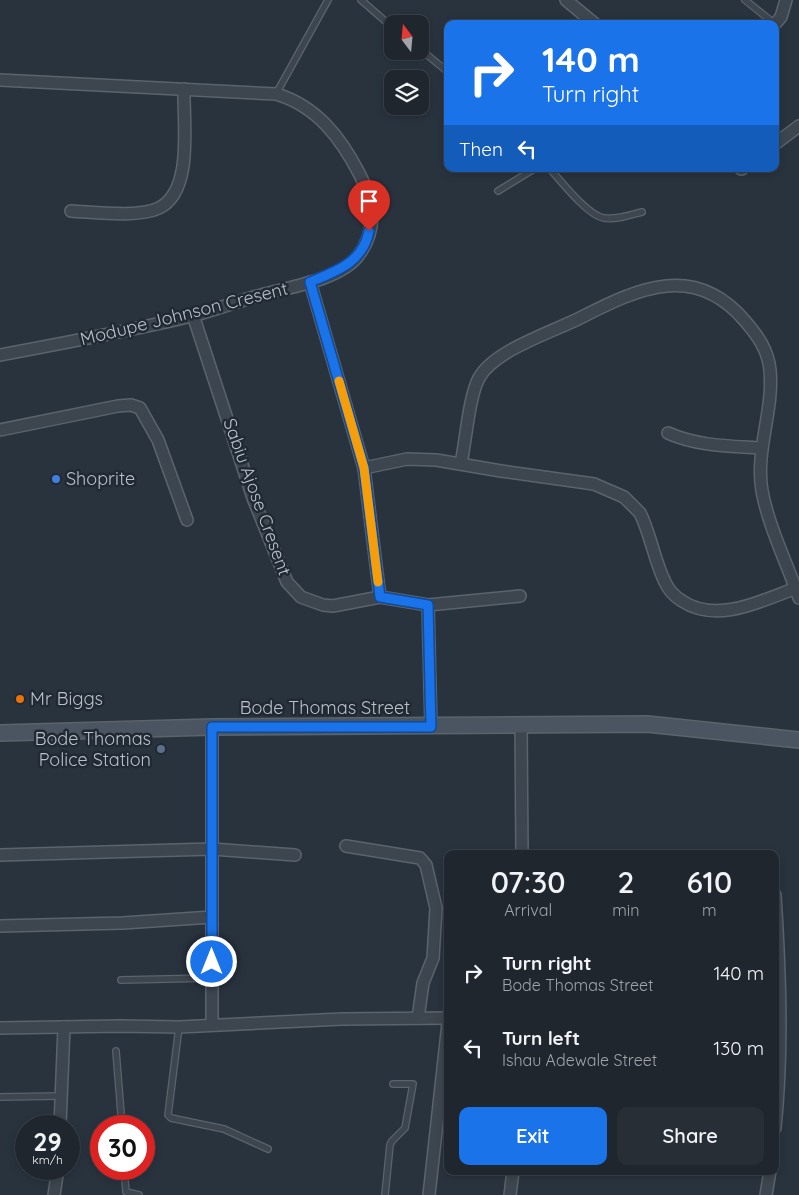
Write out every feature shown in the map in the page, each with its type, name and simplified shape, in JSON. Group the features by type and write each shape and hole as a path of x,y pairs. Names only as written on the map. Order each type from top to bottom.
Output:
{"main road":[{"name":"Bode Thomas Street","path":"0,734 212,727 431,727 521,724 647,724 799,740"}],"street":[{"path":"566,0 590,20"},
{"path":"778,20 786,0"},
{"name":"Modupe Johnson Cresent","path":"0,80 276,94 292,99 322,118 358,171 370,193 373,206 367,242 357,258 340,270 310,282 193,315 0,355"},
{"path":"70,211 145,211 160,208 171,198 178,189 184,162 184,89"},
{"path":"779,141 799,126"},
{"path":"310,282 364,468 380,597 428,605 520,596"},
{"path":"364,468 407,459 436,460 461,463 500,472 594,484 624,496 640,513 664,582 672,594 694,609 712,612 736,609 797,593 770,520 762,490 761,448 765,438 770,390 770,371 763,344 743,318 725,301 700,288 680,284 656,287 632,294 500,357 479,378 473,394 461,463"},
{"name":"Sabiu Ajose Cresent","path":"193,315 253,498 287,582 301,597 322,605 333,606 380,597"},
{"path":"0,430 118,406 131,405 140,408 158,440 187,520"},
{"path":"668,433 681,439 708,444 761,448"},
{"path":"428,605 431,727"},
{"path":"521,724 522,850"},
{"path":"212,727 212,1025"},
{"path":"346,846 420,858 426,864 436,908 434,958 423,983 418,1018"},
{"path":"0,855 212,850 295,855"},
{"path":"0,926 122,923 212,917"},
{"path":"0,1028 179,1027 444,1018"},
{"path":"60,1115 64,1027"},
{"path":"429,1195 444,1059"},
{"path":"510,1195 512,1175"},
{"path":"766,1195 769,1175"},
{"path":"54,1195 56,1180"}],"lane":[{"path":"276,94 281,81 328,0"},
{"path":"361,0 384,20"},
{"path":"745,0 770,20"},
{"path":"429,56 444,69"},
{"path":"498,191 529,172"},
{"path":"553,172 576,197 602,218 616,218 642,212"},
{"path":"121,980 212,978"},
{"path":"179,1027 168,1116 224,1129 268,1149"},
{"path":"116,1051 121,1115"},
{"path":"385,1195 390,1146 392,1140 405,1128 413,1084 393,1084"},
{"path":"0,1097 60,1096"},
{"path":"125,1180 126,1194 138,1195"}],"slow traffic":[{"path":"339,381 364,468 378,582"}],"place":[{"name":"Shoprite","path":"56,479"},
{"name":"Mr Biggs","path":"20,699"},
{"name":"Bode Thomas Police Station","path":"161,749"}],"route":[{"path":"212,962 212,727 431,727 428,605 380,597 364,468 310,282 340,270 357,258 367,242 369,231"}]}
